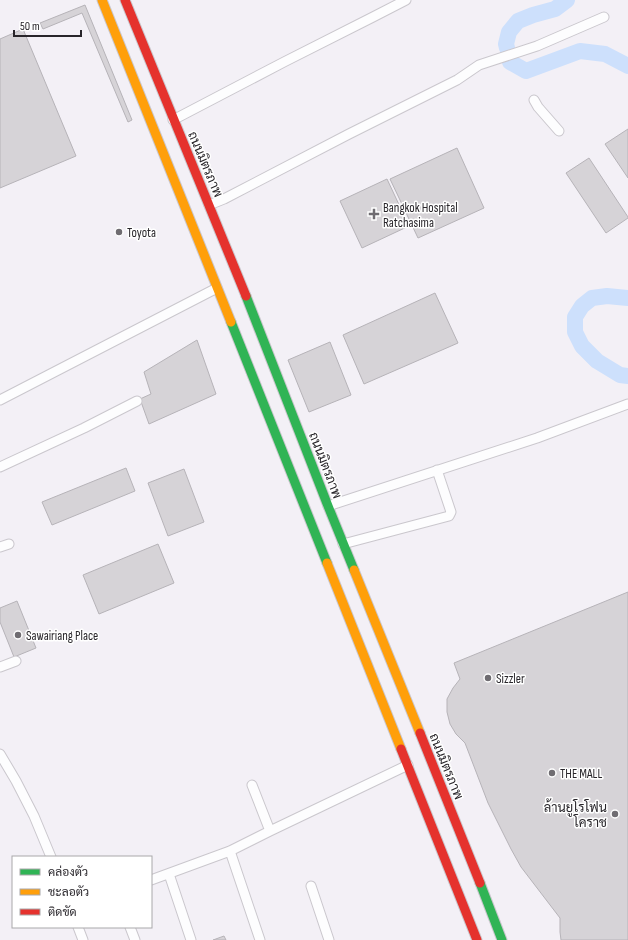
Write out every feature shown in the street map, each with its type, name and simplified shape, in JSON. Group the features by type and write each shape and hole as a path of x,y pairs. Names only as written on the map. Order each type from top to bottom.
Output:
{"highway":[{"name":"ถนนมิตรภาพ","path":"102,0 151,119 228,284 328,506 400,682 502,940"},
{"name":"ถนนมิตรภาพ","path":"125,0 209,205 228,284 262,397 477,940"}],"street":[{"path":"173,120 406,0"},
{"path":"209,205 224,199 457,80 479,65 537,46 604,17"},
{"path":"534,100 538,107 559,131"},
{"path":"0,400 228,284"},
{"path":"0,467 84,428 137,401"},
{"path":"328,506 537,438 628,404"},
{"path":"343,544 449,516 450,512 437,470"},
{"path":"0,667 16,661"},
{"path":"0,754 34,816 51,856"},
{"path":"152,880 230,851 408,765"},
{"path":"252,785 270,831"},
{"path":"230,851 260,940"},
{"path":"169,874 191,940"},
{"path":"310,886 329,940"},
{"path":"78,928 83,940"},
{"path":"130,928 135,940"}],"building":[{"path":"85,5 132,120 128,122 82,13 43,29 40,23"},
{"path":"23,29 76,156 0,188 0,39"},
{"path":"628,129 628,178 605,144"},
{"name":"Bangkok Hospital Ratchasima","path":"457,148 484,208 418,238 390,179"},
{"path":"589,158 628,217 606,233 566,173"},
{"name":"Bangkok Hospital Ratchasima","path":"387,179 409,226 362,248 340,201"},
{"path":"435,293 458,343 364,384 343,335"},
{"path":"197,340 216,394 149,424 140,399 151,394 144,372"},
{"path":"330,342 351,395 309,412 288,360"},
{"path":"126,468 135,491 52,525 42,502"},
{"path":"184,469 204,522 168,536 148,483"},
{"path":"158,544 174,583 99,614 83,575"},
{"name":"THE MALL","path":"628,592 628,940 561,940 560,918 521,867 511,849 488,803 465,743 456,734 450,724 447,712 447,699 460,679 454,663"},
{"name":"Sawairiang Place","path":"17,601 36,648 14,657 0,622 0,608"},
{"path":"224,936 226,940 213,940"}],"waterway":[{"path":"507,48 506,44 509,32 518,21 555,9 567,0"},
{"path":"510,62 526,71 580,51 605,54 628,66"},
{"path":"628,298 607,296 592,298 582,306 575,317 575,332 582,346 597,361 620,375 628,376"}],"traffic: fast":[{"path":"246,296 354,570"},
{"path":"231,322 327,563"},
{"path":"480,883 502,940"}],"traffic: slow":[{"path":"102,0 231,322"},
{"path":"327,563 401,749"},
{"path":"354,570 420,733"}],"traffic: jam":[{"path":"125,0 246,296"},
{"path":"420,733 480,883"},
{"path":"401,749 477,940"}],"place":[{"name":"Bangkok Hospital Ratchasima","path":"374,214"},
{"name":"Toyota","path":"119,232"},
{"name":"Sawairiang Place","path":"18,635"},
{"name":"Sizzler","path":"488,678"},
{"name":"THE MALL","path":"552,773"},
{"name":"ล้านยูโรโฟน โคราช","path":"615,814"}]}
